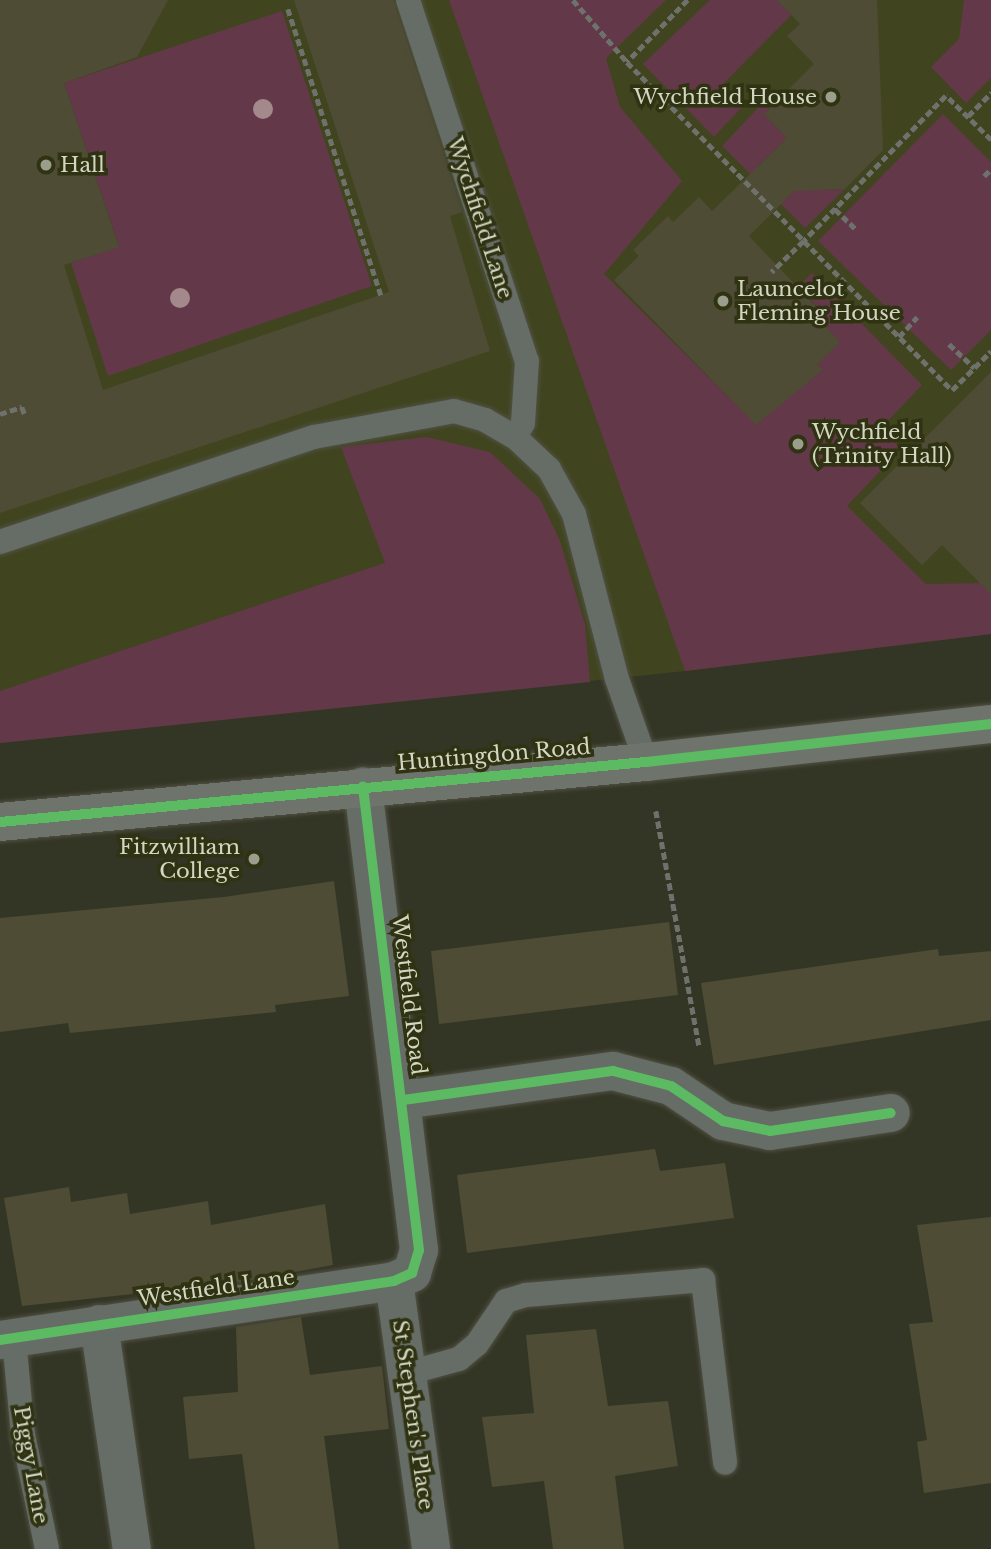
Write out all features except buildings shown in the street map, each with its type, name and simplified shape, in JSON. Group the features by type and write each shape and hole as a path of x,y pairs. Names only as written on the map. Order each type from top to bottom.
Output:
{"main road":[{"name":"Huntingdon Road","path":"0,822 363,786 646,762 991,724"}],"street":[{"name":"Westfield Road","path":"363,786 419,1250 412,1273 394,1281"},
{"path":"403,1100 613,1071 671,1086 723,1121 770,1131 891,1113"},
{"name":"Westfield Lane","path":"7,1339 394,1281"},
{"name":"St Stephen's Place","path":"394,1281 431,1549"},
{"path":"99,1324 132,1549"}],"lane":[{"name":"Wychfield Lane","path":"408,0 527,361 523,423 515,438"},
{"path":"0,542 314,437 454,411 485,419 515,438 549,469 574,514 617,679 646,762"},
{"path":"408,1373 459,1359 477,1344 506,1301 526,1295 703,1280 725,1463"},
{"name":"Piggy Lane","path":"7,1339 47,1549"}],"path":[{"path":"573,0 627,62 952,390 991,351"},
{"path":"627,62 688,0"},
{"path":"288,9 381,295"},
{"path":"968,116 991,93"},
{"path":"772,272 946,96 991,140"},
{"path":"984,176 991,169"},
{"path":"835,209 855,228"},
{"path":"899,337 917,317"},
{"path":"949,344 975,368"},
{"path":"0,414 22,407 25,415"},
{"path":"646,762 700,1043 671,1086"}],"shaded area":[{"path":"0,0 991,0 991,634 685,671 0,743"},
{"path":"449,0 666,0 606,58 620,107 682,181 604,274 756,424 822,370 817,365 840,342 820,320 825,315 798,287 812,273 922,385 881,428 901,449 847,506 926,584 991,583 991,634 685,671"},
{"path":"710,0 806,0 721,86 742,107 714,137 643,64"},
{"path":"964,0 991,0 991,78 966,103 931,67 959,39"},
{"path":"282,11 372,286 108,376 71,263 119,246 64,83"},
{"path":"765,85 779,99 764,114 787,138 758,166 788,197 809,176 822,190 845,189 805,228 722,146 757,109 749,101"},
{"path":"943,114 991,162 991,330 951,370 818,241"},
{"path":"426,437 490,452 540,499 560,541 585,624 590,682 0,743 0,691 385,563 341,447"}],"cycle path":[{"path":"0,822 646,762 991,724"},
{"path":"0,1340 394,1281 412,1273 419,1250 363,786"},
{"path":"403,1100 613,1071 671,1086 723,1121 770,1131 891,1113"}],"place":[{"name":"Wychfield House","path":"831,97"},
{"name":"Hall","path":"46,165"},
{"name":"Launcelot Fleming House","path":"723,301"},
{"name":"Wychfield (Trinity Hall)","path":"798,444"},
{"name":"Fitzwilliam College","path":"254,859"}]}
